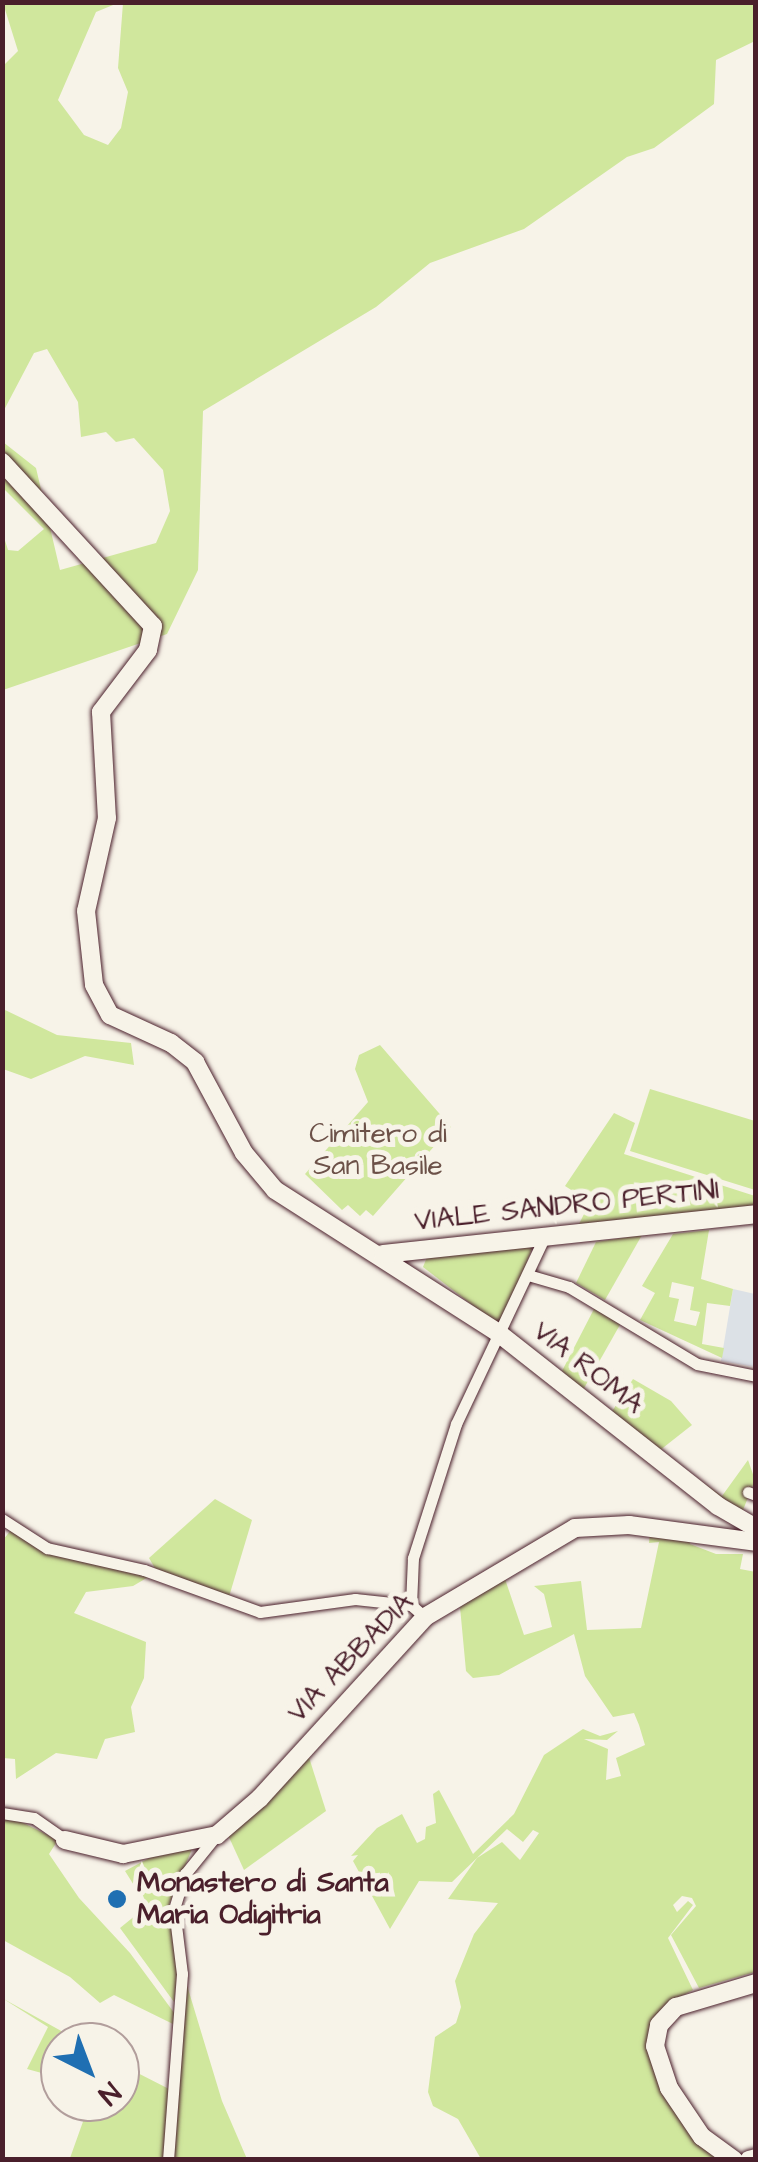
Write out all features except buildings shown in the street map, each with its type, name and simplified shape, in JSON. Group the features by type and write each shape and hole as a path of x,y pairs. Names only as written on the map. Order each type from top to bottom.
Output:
{"street":[{"name":"VIA ROMA","path":"2,462 152,626 148,650 101,712 107,818 86,892 100,1001 120,1022 171,1043 195,1062 244,1153 275,1190 313,1220 384,1254 502,1336 718,1506 756,1528"},
{"name":"VIALE SANDRO PERTINI","path":"384,1254 544,1240 756,1214"},
{"path":"2,1519 48,1548 144,1570 260,1612 282,1614 327,1599 418,1611 413,1558 456,1424 482,1361 502,1336 544,1240"},
{"path":"528,1275 570,1287 698,1364 756,1376"},
{"name":"VIA ABBADIA","path":"66,1840 123,1854 217,1835 260,1798 418,1611 575,1528 629,1526 756,1542"},
{"path":"2,1813 34,1818 66,1840"},
{"path":"168,2160 182,1974 174,1909 185,1874 217,1835"},
{"path":"734,2160 702,2137 669,2088 655,2046 660,2025 676,2007 756,1983"}],"shaded area":[{"path":"733,1289 755,1294 755,1367 721,1361"}],"green space":[{"path":"3,3 118,3 96,12 58,100 84,135 108,145 121,128 128,92 118,68 123,3 755,3 755,41 716,60 714,104 654,148 627,157 524,229 430,263 376,307 203,411 198,570 167,634 3,690 2,531 8,550 18,551 44,529 3,488 3,442 36,468 60,570 156,543 170,511 163,470 134,438 116,442 106,432 81,437 78,402 47,349 34,353 3,412 2,67 18,51"},
{"path":"3,1009 57,1035 131,1043 134,1065 85,1056 31,1079 3,1069"},
{"name":"Cimitero di San Basile","path":"380,1045 451,1127 373,1216 366,1210 360,1216 348,1205 342,1210 305,1174 368,1102 355,1069 359,1055"},
{"path":"650,1089 755,1121 755,1190 630,1151"},
{"path":"614,1113 635,1123 624,1154 755,1196 755,1207 577,1228 590,1202 565,1186"},
{"path":"709,1230 701,1279 733,1289 730,1306 707,1303 702,1344 724,1348 722,1358 640,1320 655,1293 642,1286 673,1234","holes":["672,1282 694,1287 690,1310 700,1312 696,1326 674,1321 679,1299 669,1297"]},
{"path":"642,1235 605,1300 576,1283 596,1242"},
{"path":"534,1243 502,1328 423,1267 427,1257"},
{"path":"595,1307 621,1323 583,1390 562,1371"},
{"path":"633,1379 671,1401 692,1425 659,1451 611,1413"},
{"path":"748,1460 755,1480 741,1515 687,1471 722,1496"},
{"path":"215,1499 252,1520 228,1600 156,1570 149,1558"},
{"path":"11,1530 63,1557 150,1576 133,1586 86,1592 74,1613 146,1642 144,1678 131,1707 135,1732 105,1739 97,1759 56,1753 16,1779 15,1759 3,1758 3,1540"},
{"path":"650,1531 691,1538 690,1544 716,1554 743,1554 740,1569 756,1572 755,1972 699,1988 671,1935 696,1906 692,1898 682,1896 673,1905 677,1912 688,1901 693,1905 668,1938 693,1990 676,1999 658,2054 721,2159 481,2159 458,2119 433,2106 428,2092 435,2037 456,2023 461,2007 455,1981 474,1934 498,1903 448,1899 477,1858 502,1842 520,1860 539,1833 533,1830 523,1842 507,1829 452,1882 419,1881 390,1929 353,1861 358,1855 351,1856 377,1828 402,1814 417,1843 425,1839 426,1827 436,1823 433,1794 439,1790 473,1854 514,1814 544,1755 583,1729 600,1736 618,1731 607,1740 584,1739 608,1749 606,1780 621,1776 616,1758 645,1745 639,1725 634,1713 613,1717 585,1676 574,1634 499,1675 473,1678 466,1671 460,1607 504,1576 524,1635 552,1627 544,1594 534,1586 581,1581 587,1630 641,1628 659,1542 649,1543"},
{"path":"307,1751 326,1811 244,1870 228,1835"},
{"path":"3,1813 58,1840 49,1854 79,1898 130,1953 175,2014 175,2025 114,1995 100,2003 70,1977 3,1940"},
{"path":"192,1849 168,1907 178,1968 174,2002 120,1928 147,1906 125,1871 153,1856"},
{"path":"186,1982 222,2101 247,2159 172,2160"},
{"path":"40,2043 40,2073 27,2069"},
{"path":"140,2074 171,2090 165,2159 54,2160 70,2158 83,2122 140,2122"}],"place":[{"name":"Monastero di Santa Maria Odigitria","path":"117,1899"}]}
